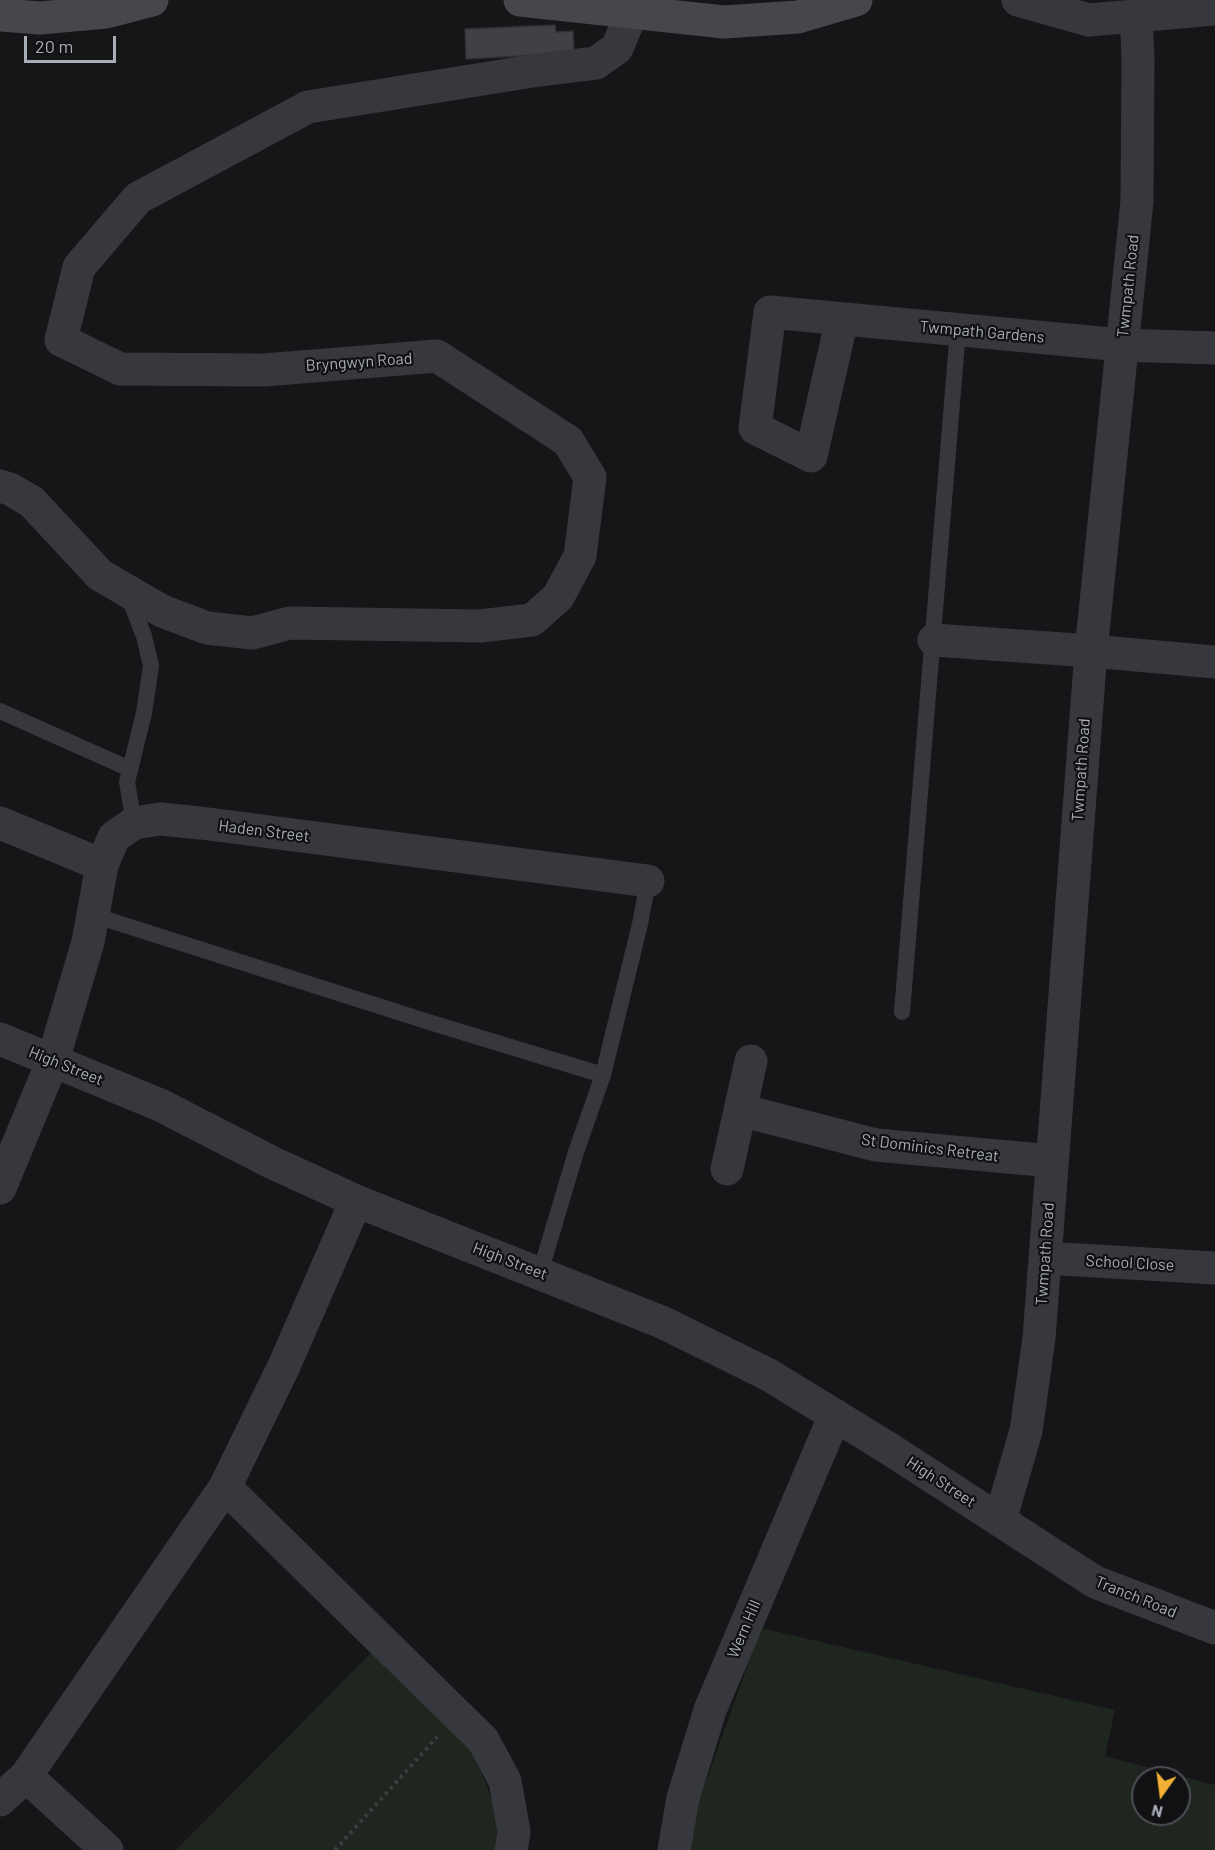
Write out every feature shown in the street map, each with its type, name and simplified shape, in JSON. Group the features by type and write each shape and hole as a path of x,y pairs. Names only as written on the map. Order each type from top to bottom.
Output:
{"street":[{"path":"0,15 34,9 106,12 152,0"},
{"path":"520,0 724,22 798,17 856,0"},
{"path":"1018,0 1089,20 1215,9"},
{"name":"Bryngwyn Road","path":"0,486 32,502 100,575 162,611 207,628 252,633 290,623 480,626 532,620 558,597 580,556 590,477 568,441 436,356 264,370 120,369 60,340 79,267 138,198 308,107 596,63 617,48 632,12"},
{"name":"Twmpath Road","path":"1000,1520 1026,1431 1039,1338 1091,651 1137,201 1136,15"},
{"name":"Twmpath Gardens","path":"842,319 1122,345 1215,348"},
{"path":"933,640 1215,662"},
{"name":"Haden Street","path":"134,824 160,819 201,823 648,881"},
{"path":"0,823 102,865"},
{"path":"0,1188 53,1060 88,942 102,865 114,837 134,824"},
{"name":"High Street","path":"0,1039 160,1105 273,1163 356,1201 664,1323 769,1375 1000,1520"},
{"path":"727,1169 751,1061"},
{"name":"St Dominics Retreat","path":"740,1110 876,1145 1052,1161"},
{"path":"0,1800 26,1776 225,1486 284,1365 356,1201"},
{"name":"School Close","path":"1044,1258 1215,1268"},
{"name":"Wern Hill","path":"674,1850 683,1798 710,1710 835,1415"},
{"path":"225,1486 483,1740 505,1781 514,1833 511,1850"},
{"name":"Tranch Road","path":"1000,1520 1095,1582 1213,1625"},
{"path":"26,1776 107,1850"}],"lane":[{"path":"902,1012 958,330"},
{"path":"127,591 144,636 151,666 144,713 127,782 134,824"},
{"path":"0,711 130,769"},
{"path":"540,1273 576,1152 603,1075 640,924 648,881"},
{"path":"93,915 603,1075"}],"path":[{"path":"335,1850 458,1714"}],"shaded area":[{"path":"761,1628 1115,1710 1105,1756 1143,1766 1131,1766 1131,1826 1191,1826 1191,1779 1215,1785 1215,1850 689,1850 696,1809"},
{"path":"373,1651 471,1751 487,1786 499,1824 494,1850 176,1850"}],"building":[{"path":"555,25 556,32 573,31 574,51 466,59 465,29"}]}
